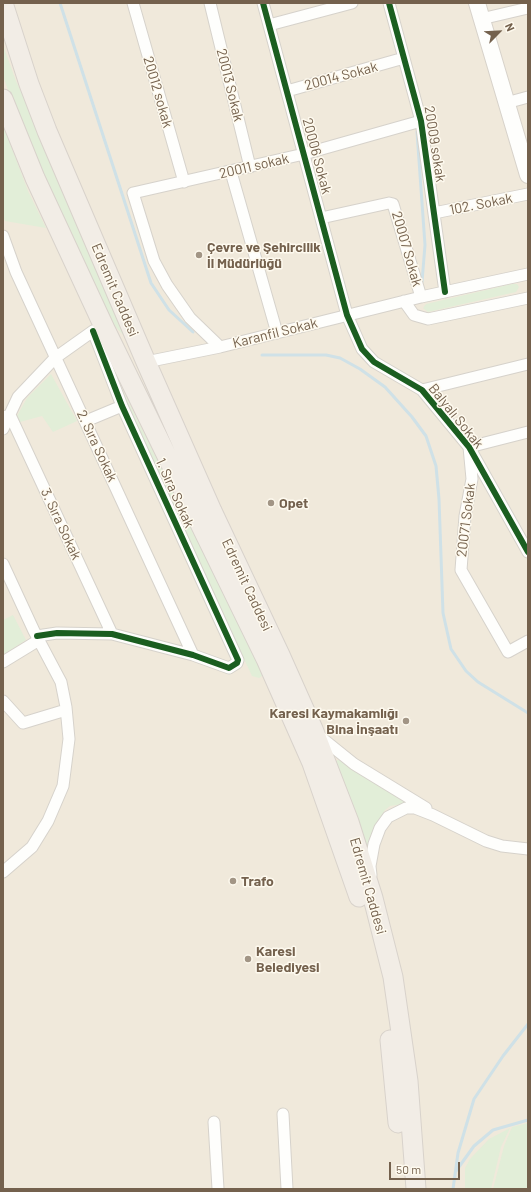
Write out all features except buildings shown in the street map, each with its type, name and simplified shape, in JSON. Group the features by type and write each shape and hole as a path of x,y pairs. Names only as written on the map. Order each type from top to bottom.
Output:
{"highway":[{"name":"Edremit Caddesi","path":"3,3 28,84 182,444 313,730 349,822 373,898 393,977 408,1081 416,1189"},
{"name":"Edremit Caddesi","path":"3,98 99,330 266,659 312,764 355,883 376,958 386,1010 397,1103 404,1189"},
{"path":"99,330 116,332 124,341 148,391 182,444"}],"main road":[{"path":"477,3 528,175"}],"street":[{"name":"20012 sokak","path":"133,3 184,182"},
{"name":"20013 Sokak","path":"210,3 250,167"},
{"name":"20006 Sokak","path":"264,3 346,315"},
{"path":"269,25 352,3"},
{"name":"20009 sokak","path":"389,3 417,122 434,213 445,292"},
{"path":"481,19 528,8"},
{"name":"20014 Sokak","path":"287,91 401,59"},
{"path":"506,103 528,97"},
{"name":"20011 sokak","path":"220,347 190,318 167,286 154,262 133,193 231,172 304,154 417,122"},
{"path":"231,172 277,333"},
{"name":"102. Sokak","path":"434,213 528,194"},
{"name":"20007 Sokak","path":"321,218 389,203 393,204 421,297"},
{"name":"2. Sıra Sokak","path":"3,236 16,272 193,655"},
{"name":"Karanfil Sokak","path":"146,362 220,347 404,301 528,274"},
{"path":"404,301 414,315 428,319 528,298"},
{"name":"Balyalı Sokak","path":"346,315 367,356 374,362 422,390 469,447 528,552"},
{"path":"3,429 6,416 18,397 55,358 99,330"},
{"name":"1. Sıra Sokak","path":"99,330 122,406 238,660 238,663 229,668 193,655"},
{"path":"422,390 528,364"},
{"path":"86,421 122,406"},
{"name":"3. Sıra Sokak","path":"6,416 112,634"},
{"path":"469,447 528,432"},
{"name":"20071 Sokak","path":"469,447 472,479 465,516 461,570 508,652 528,641"},
{"path":"3,564 38,638 61,682 69,739 62,786 48,821 32,847 3,872"},
{"path":"3,662 38,638 57,633 112,634 193,655"},
{"path":"3,701 23,723 66,710"},
{"path":"313,730 354,764 394,790 453,822 461,829"},
{"path":"373,898 370,866 374,844 380,828 388,817 399,810 415,808 486,841 502,846 528,849"},
{"path":"283,1114 287,1189"},
{"path":"214,1122 218,1189"}],"shaded area":[{"path":"3,3 528,3 528,1189 3,1189"}],"green space":[{"path":"3,45 16,81 42,137 127,339 111,322 24,134 3,76"},
{"path":"3,125 28,191 46,228 5,221 3,216"},
{"path":"517,284 519,287 516,292 428,312 423,308 426,304"},
{"path":"51,374 77,421 53,432 42,416 20,422 17,416 27,398"},
{"path":"119,383 251,647 263,675 259,678 252,676 117,387"},
{"path":"13,615 26,640 3,655 3,620"},
{"path":"339,760 373,782 410,803 390,806 385,810 372,833 367,850 335,761"},
{"path":"528,1123 528,1189 493,1189 504,1146 512,1127"},
{"path":"510,1128 501,1147 491,1189 465,1189 465,1168 470,1159 489,1139"}],"waterway":[{"path":"60,3 151,283 169,310 193,332"},
{"path":"417,132 425,245 422,282"},
{"path":"262,355 326,355 340,358 360,369 385,387 412,417 426,436 436,466 439,499 443,613 451,649 466,671 478,682 528,713"},
{"path":"453,1189 458,1153 474,1099 503,1056 528,1024"},
{"path":"456,1171 474,1146 493,1130 528,1120"}],"cycle path":[{"path":"263,3 347,315 362,349 374,362 422,390 469,447 528,552"},
{"path":"389,3 421,121 445,292"},
{"path":"37,636 57,633 112,634 193,655 229,668 237,663 238,660 122,406 93,331"}],"place":[{"name":"Çevre ve Şehircilik İl Müdürlüğü","path":"199,255"},
{"name":"Opet","path":"271,503"},
{"name":"Karesi Kaymakamlığı Bina İnşaatı","path":"406,721"},
{"name":"Trafo","path":"233,881"},
{"name":"Karesi Belediyesi","path":"248,959"}]}
